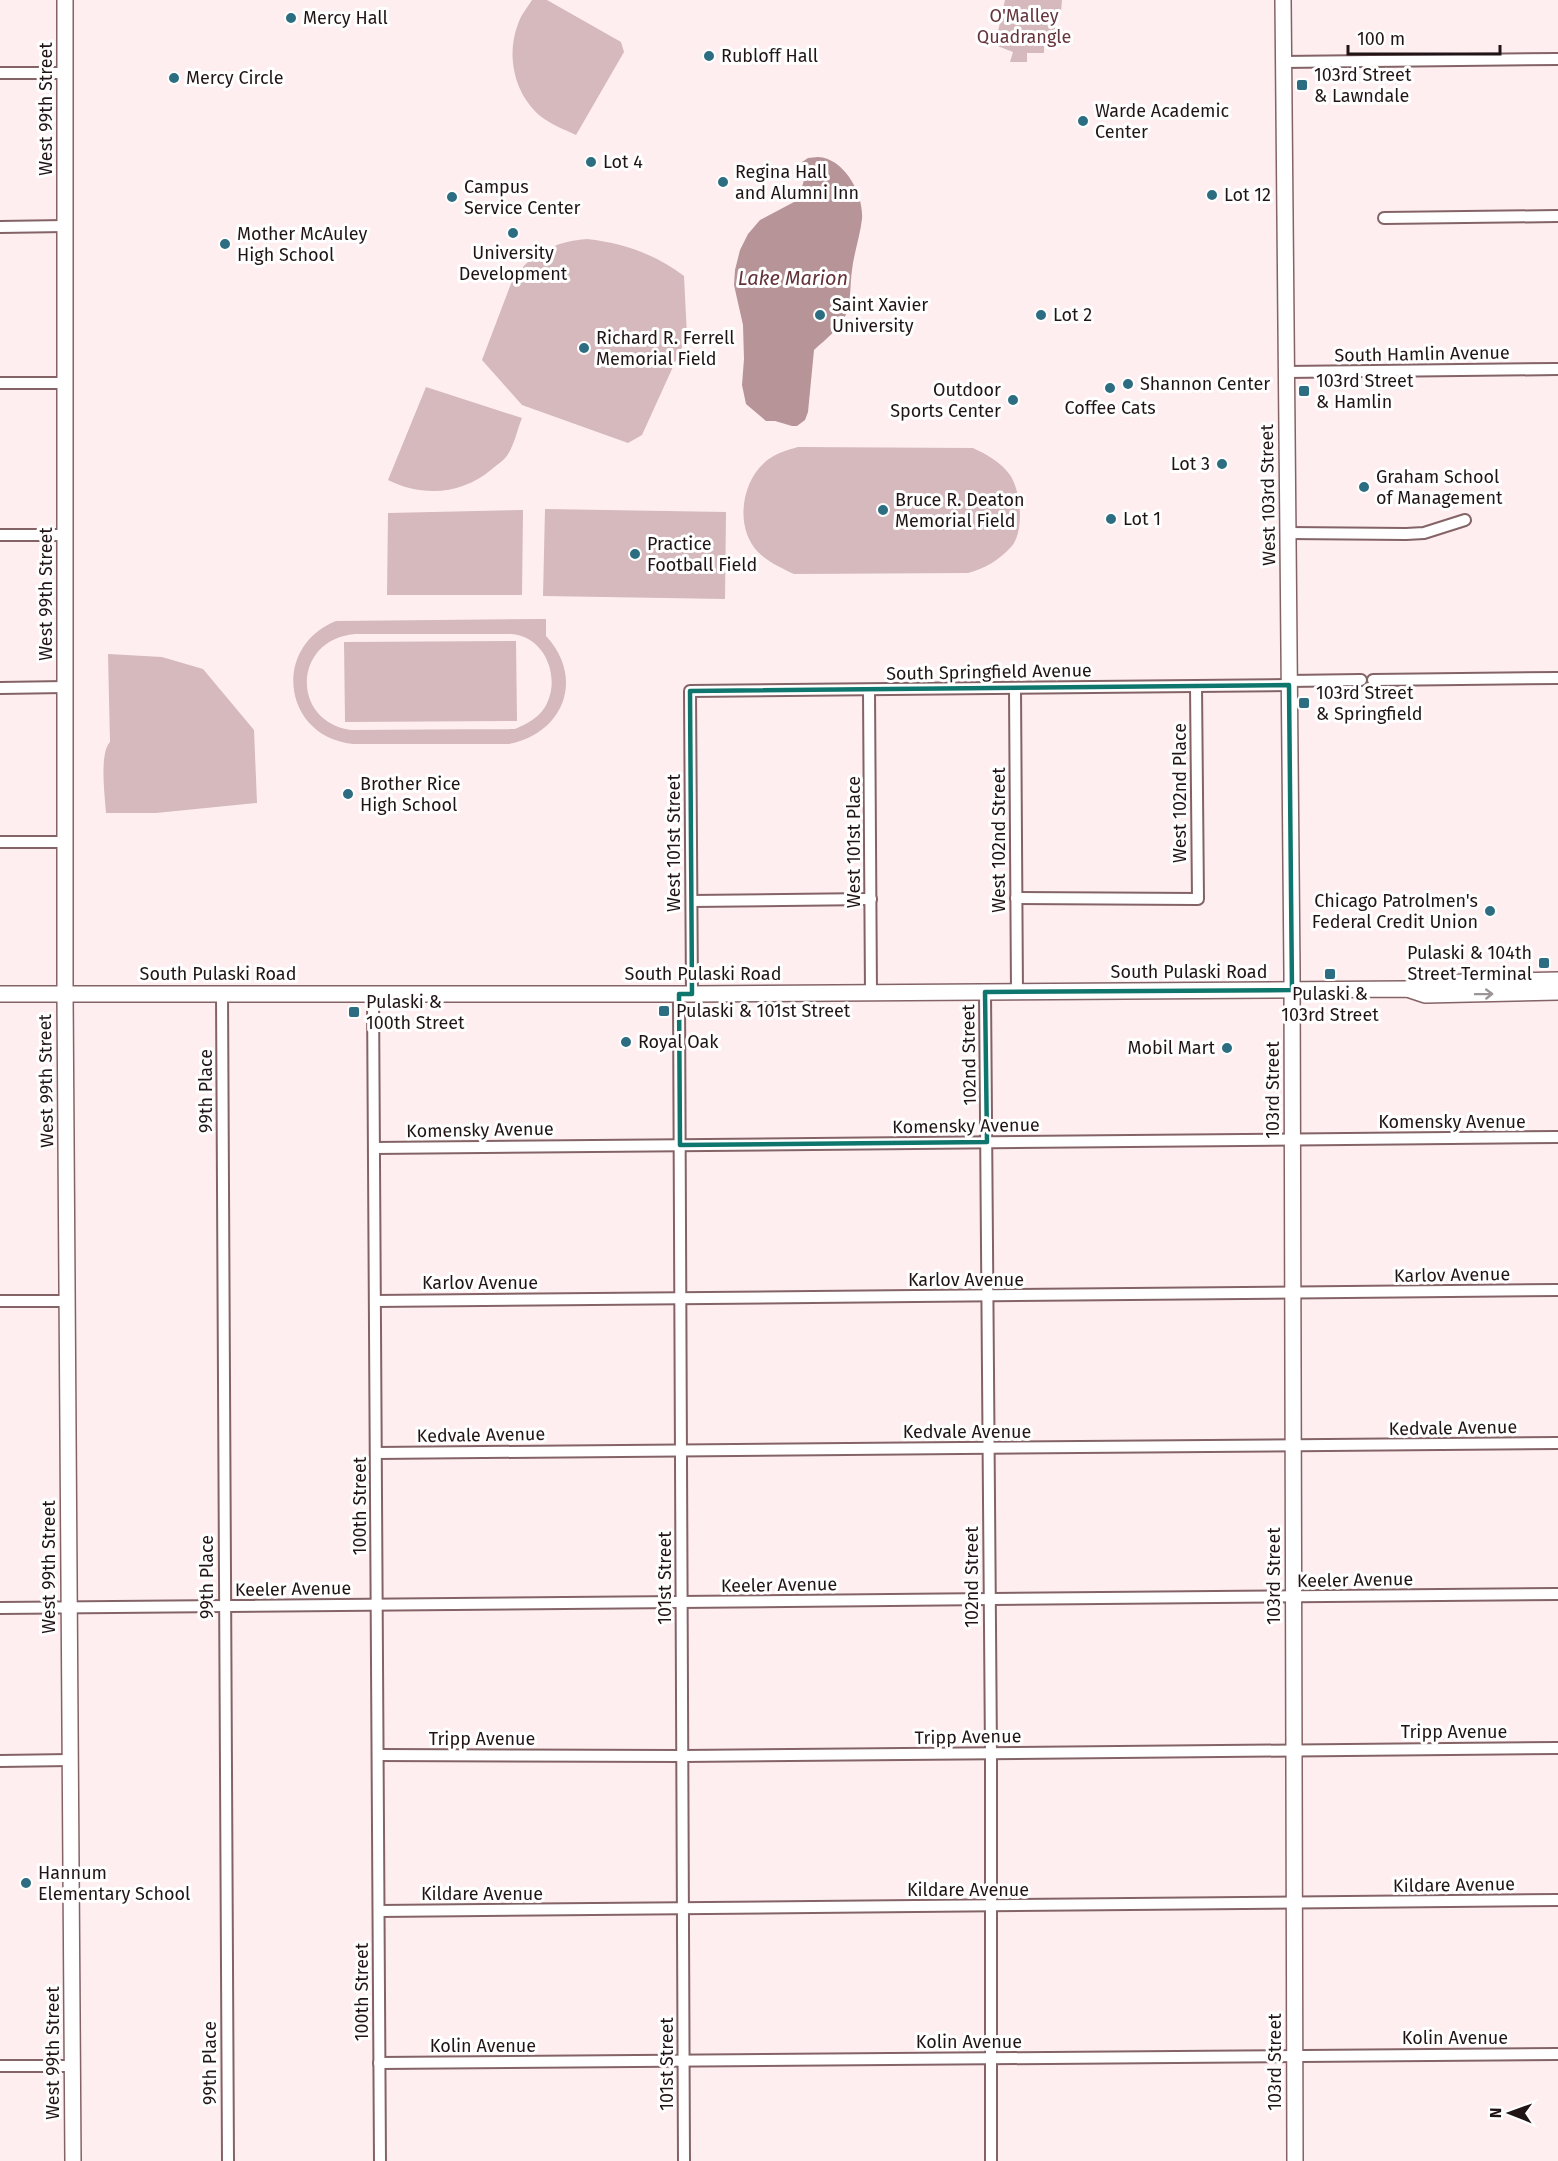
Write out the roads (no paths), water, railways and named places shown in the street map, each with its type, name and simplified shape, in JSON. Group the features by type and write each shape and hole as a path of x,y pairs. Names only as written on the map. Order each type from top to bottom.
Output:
{"main road":[{"name":"West 99th Street","path":"64,0 65,994 73,2161"},
{"name":"West 103rd Street","path":"1283,0 1292,990"},
{"name":"South Pulaski Road","path":"0,994 985,993 1407,989 1425,983 1558,980"},
{"name":"South Pulaski Road","path":"1407,989 1425,995 1558,992"},
{"name":"103rd Street","path":"1292,990 1295,2161"}],"street":[{"path":"1283,62 1558,60"},
{"path":"0,73 65,73"},
{"path":"1383,218 1558,216"},
{"path":"0,227 65,226"},
{"name":"South Hamlin Avenue","path":"1286,372 1558,369"},
{"path":"0,383 65,383"},
{"path":"1288,533 1406,534 1424,532 1465,520"},
{"path":"0,536 66,535"},
{"path":"1373,680 1558,678"},
{"name":"South Springfield Avenue","path":"690,692 1196,687 1361,680"},
{"path":"0,688 65,687"},
{"name":"West 102nd Place","path":"1016,898 1198,899 1196,687"},
{"name":"West 102nd Street","path":"1015,688 1017,992"},
{"name":"West 101st Place","path":"870,690 871,993"},
{"name":"West 101st Street","path":"686,994 692,900 690,692"},
{"path":"0,842 65,842"},
{"path":"692,900 871,899"},
{"name":"99th Place","path":"222,993 228,2161"},
{"name":"102nd Street","path":"985,993 991,1753 991,2161"},
{"name":"101st Street","path":"684,2161 680,1145 686,994"},
{"name":"100th Street","path":"373,995 380,2161"},
{"name":"Komensky Avenue","path":"374,1148 1558,1137"},
{"name":"Karlov Avenue","path":"375,1301 1558,1290"},
{"path":"0,1301 68,1301"},
{"name":"Kedvale Avenue","path":"376,1453 1558,1443"},
{"name":"Keeler Avenue","path":"0,1608 1558,1594"},
{"name":"Tripp Avenue","path":"378,1755 683,1756 1558,1748"},
{"path":"0,1761 70,1760"},
{"name":"Kildare Avenue","path":"378,1911 1558,1900"},
{"name":"Kolin Avenue","path":"379,2063 1558,2054"},
{"path":"0,2066 72,2066"}],"water":[{"name":"Lake Marion","path":"808,158 827,159 844,170 860,199 862,219 847,312 837,328 814,350 808,412 805,420 797,426 792,426 766,421 746,404 742,385 743,325 734,285 735,270 740,250 748,234 760,220 794,202 800,193 806,174 802,162"}],"place":[{"name":"Mercy Hall","path":"291,18"},
{"name":"Rubloff Hall","path":"709,56"},
{"name":"Mercy Circle","path":"174,78"},
{"name":"103rd Street & Lawndale","path":"1302,85"},
{"name":"Warde Academic Center","path":"1083,121"},
{"name":"Lot 4","path":"591,162"},
{"name":"Regina Hall and Alumni Inn","path":"723,182"},
{"name":"Lot 12","path":"1212,195"},
{"name":"Campus Service Center","path":"452,197"},
{"name":"University Development","path":"513,233"},
{"name":"Mother McAuley High School","path":"225,244"},
{"name":"Saint Xavier University","path":"820,315"},
{"name":"Lot 2","path":"1041,315"},
{"name":"Richard R. Ferrell Memorial Field","path":"584,348"},
{"name":"Shannon Center","path":"1128,384"},
{"name":"Coffee Cats","path":"1110,388"},
{"name":"103rd Street & Hamlin","path":"1304,391"},
{"name":"Outdoor Sports Center","path":"1013,400"},
{"name":"Lot 3","path":"1222,464"},
{"name":"Graham School of Management","path":"1364,487"},
{"name":"Bruce R. Deaton Memorial Field","path":"883,510"},
{"name":"Lot 1","path":"1111,519"},
{"name":"Practice Football Field","path":"635,554"},
{"name":"103rd Street & Springfield","path":"1304,703"},
{"name":"Brother Rice High School","path":"348,794"},
{"name":"Chicago Patrolmen's Federal Credit Union","path":"1490,911"},
{"name":"Pulaski & 104th Street Terminal","path":"1544,963"},
{"name":"Pulaski & 103rd Street","path":"1330,974"},
{"name":"Pulaski & 101st Street","path":"664,1011"},
{"name":"Pulaski & 100th Street","path":"354,1012"},
{"name":"Royal Oak","path":"626,1042"},
{"name":"Mobil Mart","path":"1227,1048"},
{"name":"Hannum Elementary School","path":"26,1883"}],"park label":[{"name":"O'Malley Quadrangle","path":"1024,26"}]}
